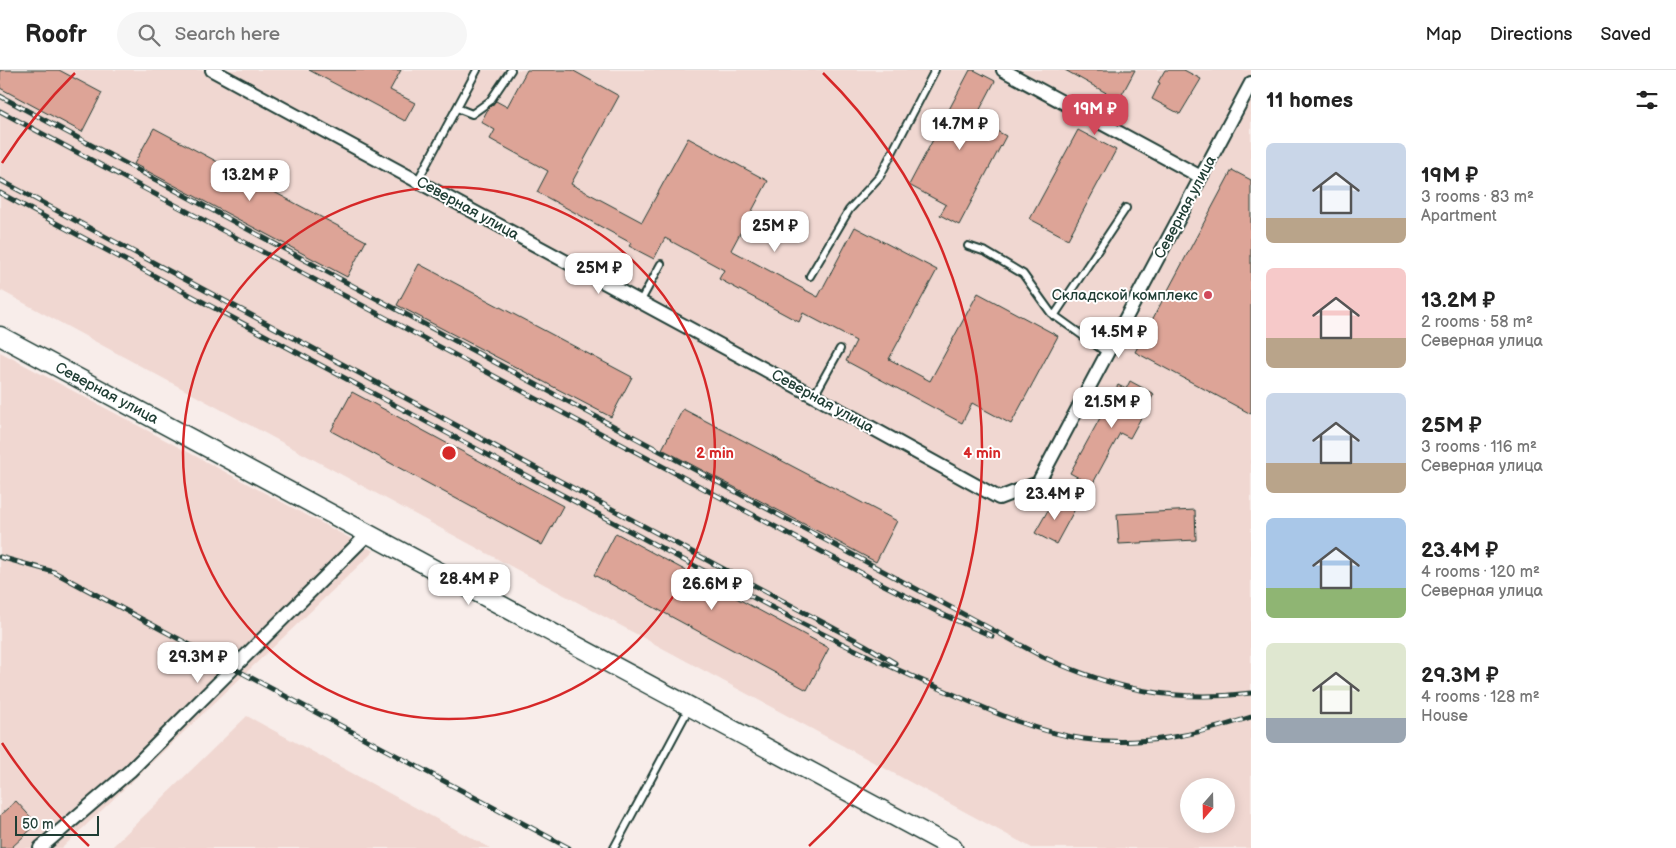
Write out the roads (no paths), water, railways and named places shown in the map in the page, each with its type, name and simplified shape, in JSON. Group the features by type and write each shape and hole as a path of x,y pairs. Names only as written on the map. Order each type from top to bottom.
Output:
{"main road":[{"name":"Северная улица","path":"0,336 953,848"}],"street":[{"name":"Северная улица","path":"212,70 418,180 999,498 1038,483 1251,84"},
{"path":"1002,70 1201,177"},
{"path":"40,848 130,771 368,534"}],"lane":[{"path":"418,180 477,70"},
{"path":"457,108 472,114 490,101 511,70"},
{"path":"810,276 849,210 880,176 935,70"},
{"path":"1054,316 1126,208"},
{"path":"968,246 986,252 1023,274 1054,316 1107,353"},
{"path":"640,302 661,264"},
{"path":"814,396 840,349"},
{"path":"614,848 690,706"}],"railway":[{"path":"0,96 1043,657 1094,678 1144,691 1196,696 1251,693"},
{"path":"0,111 882,584 946,616 992,636"},
{"path":"0,180 865,645 895,663"},
{"path":"0,193 801,623 986,709 1050,732 1105,741 1169,738 1251,717"},
{"path":"0,557 54,572 569,848"}],"place":[{"name":"Складской комплекс","path":"1208,295"}]}
